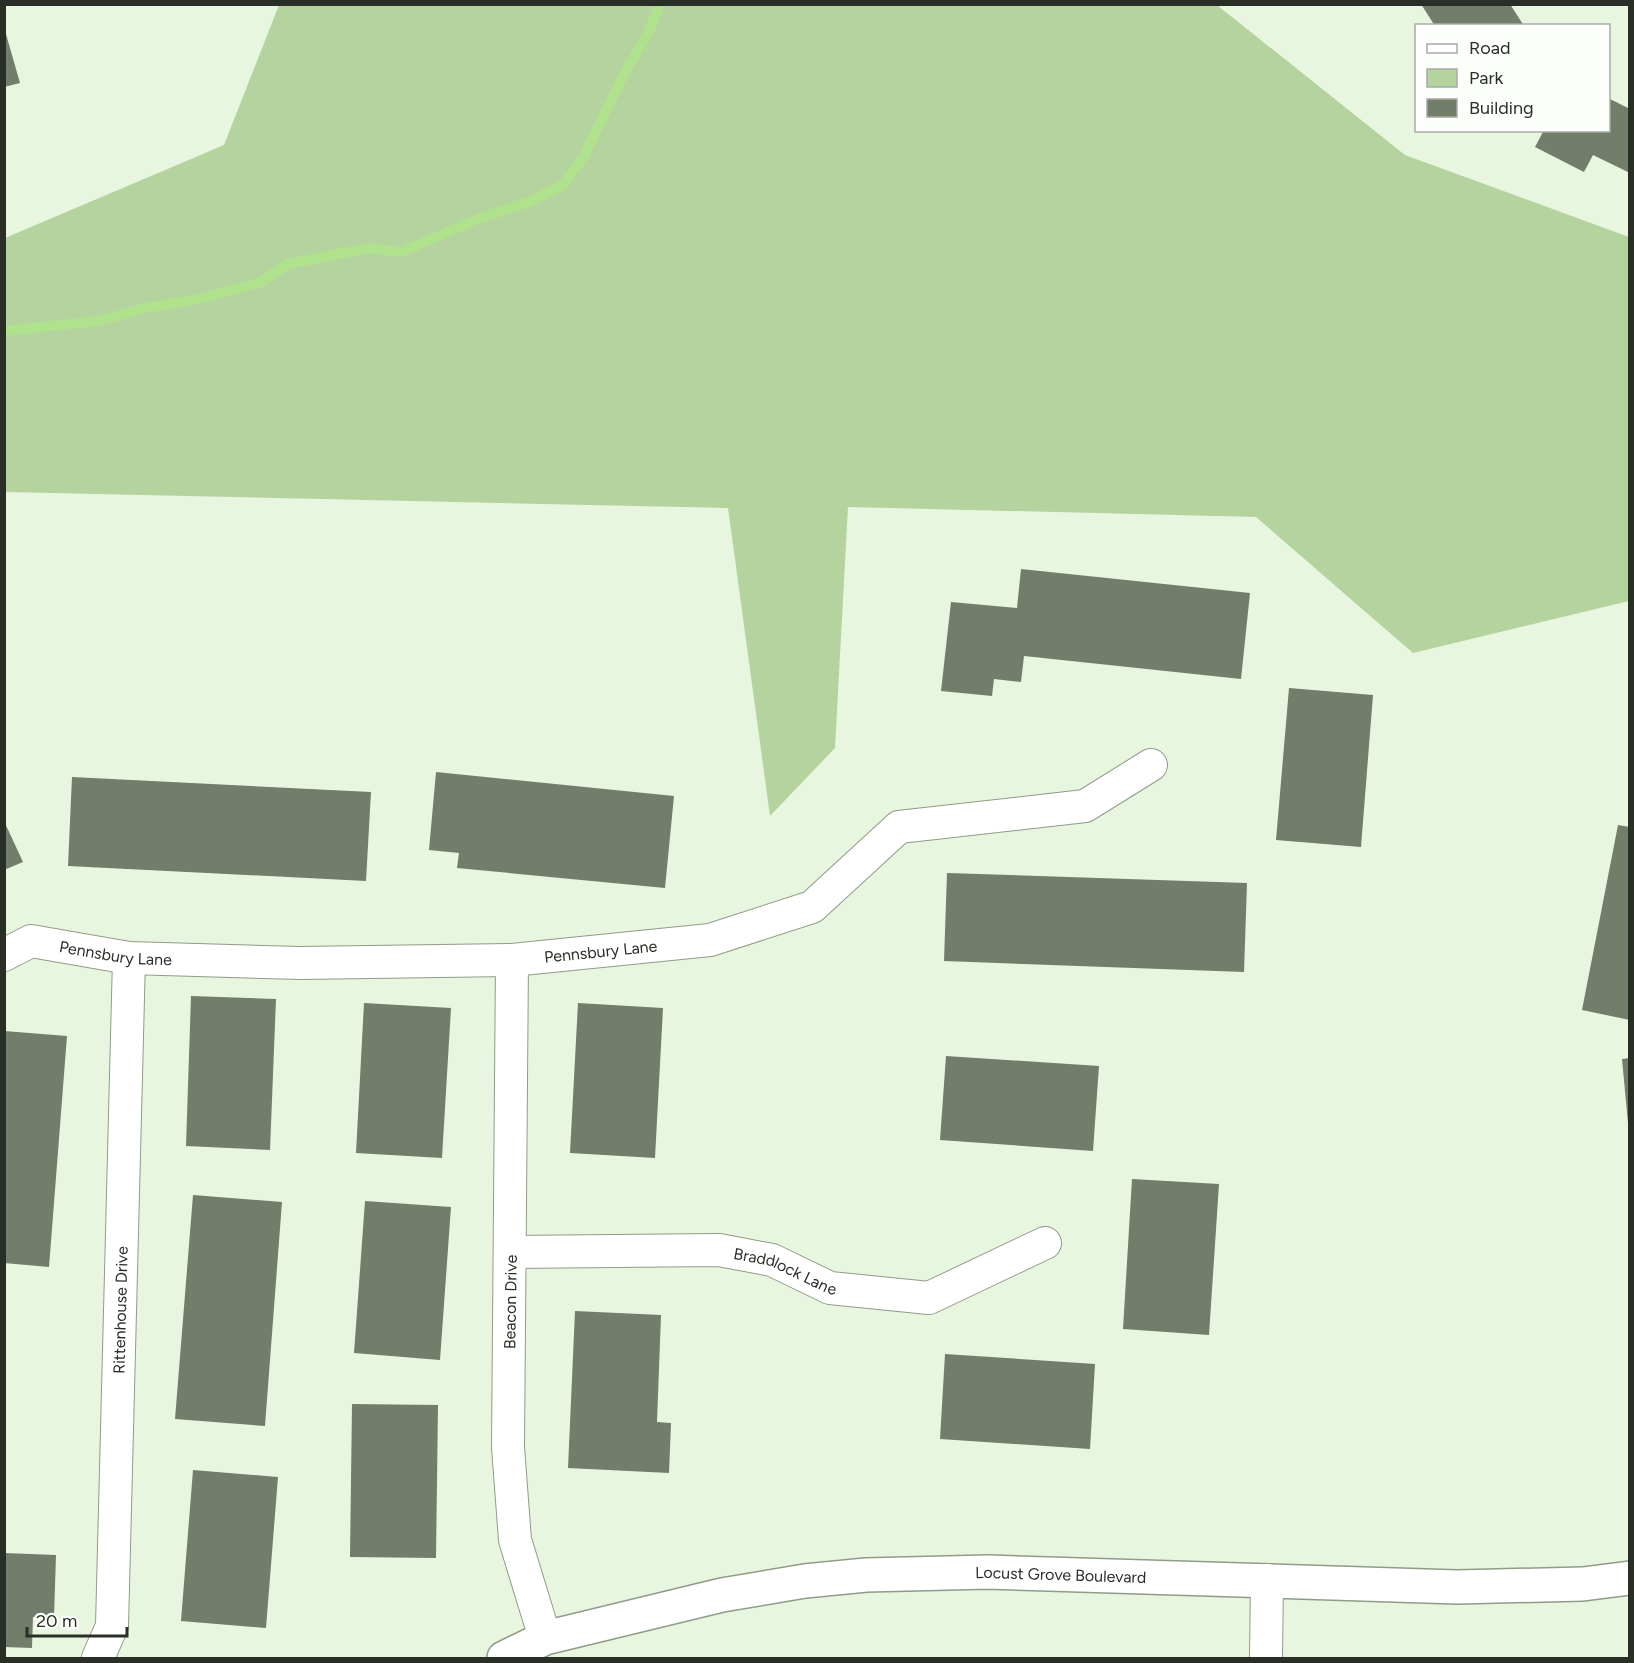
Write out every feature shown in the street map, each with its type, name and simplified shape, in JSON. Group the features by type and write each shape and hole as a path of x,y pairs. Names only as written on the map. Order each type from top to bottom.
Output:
{"street":[{"name":"Pennsbury Lane","path":"4,955 31,941 129,958 300,963 512,960 710,940 813,907 899,827 1085,806 1151,765"},
{"name":"Rittenhouse Drive","path":"98,1659 112,1626 129,958"},
{"name":"Beacon Drive","path":"512,960 508,1447 515,1540 545,1638"},
{"name":"Braddlock Lane","path":"511,1252 719,1250 772,1260 830,1288 929,1298 1045,1243"},
{"name":"Locust Grove Boulevard","path":"504,1659 545,1638 722,1595 805,1581 866,1575 988,1572 1457,1587 1583,1584 1629,1578"},
{"path":"1266,1659 1267,1580"}],"green space":[{"path":"279,5 1217,5 1405,155 1629,237 1629,601 1413,653 1256,517 848,507 835,748 770,816 728,508 5,492 5,238 224,145"}],"building":[{"path":"1421,4 1510,4 1523,24 1434,24"},
{"path":"4,27 20,83 4,87"},
{"path":"1610,99 1630,109 1630,173 1593,155 1584,172 1535,147 1543,132 1610,132"},
{"path":"1021,569 1250,593 1241,679 1024,656 1021,682 994,679 992,696 941,691 951,602 1017,608"},
{"path":"1289,688 1373,695 1361,847 1276,840"},
{"path":"436,772 674,796 665,888 457,868 459,853 429,850"},
{"path":"72,777 371,792 366,881 68,866"},
{"path":"4,821 23,862 4,870"},
{"path":"1618,825 1630,827 1630,1020 1582,1010"},
{"path":"947,873 1247,883 1244,972 944,961"},
{"path":"191,996 276,999 270,1150 186,1146"},
{"path":"364,1003 451,1008 442,1158 356,1153"},
{"path":"578,1003 663,1008 655,1158 570,1153"},
{"path":"4,1031 67,1036 49,1267 4,1263"},
{"path":"946,1056 1099,1066 1093,1151 940,1140"},
{"path":"1630,1058 1630,1123 1628,1123 1622,1059"},
{"path":"1132,1179 1219,1184 1209,1335 1123,1329"},
{"path":"193,1195 282,1202 265,1426 175,1419"},
{"path":"365,1201 451,1207 440,1360 354,1353"},
{"path":"575,1311 661,1315 657,1422 671,1423 669,1473 568,1468"},
{"path":"945,1354 1095,1364 1090,1449 940,1439"},
{"path":"352,1404 438,1405 436,1558 350,1557"},
{"path":"193,1470 278,1477 266,1628 181,1621"},
{"path":"4,1553 56,1555 54,1617 33,1617 32,1648 4,1647"}],"waterway":[{"path":"4,331 99,321 145,308 199,299 261,282 288,264 370,248 401,252 478,219 529,202 562,186 584,156 623,76 649,31 660,4"}]}
